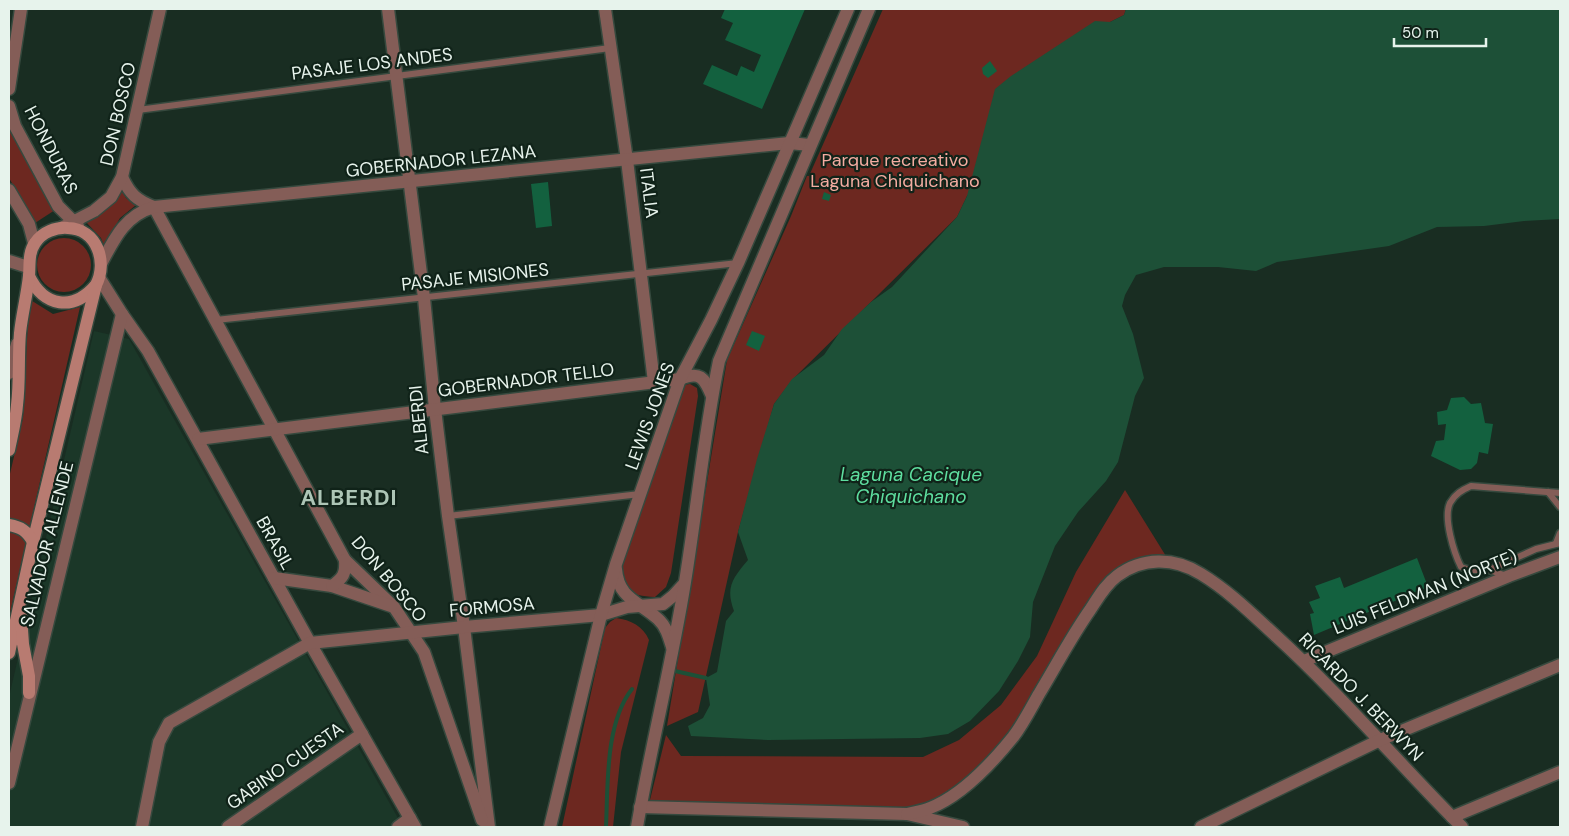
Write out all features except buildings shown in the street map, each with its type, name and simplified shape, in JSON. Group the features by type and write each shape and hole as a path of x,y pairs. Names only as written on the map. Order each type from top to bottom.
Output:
{"main road":[{"path":"9,450 18,403 20,332 30,254 34,243 42,235 52,230 72,228 83,232 92,240 99,250 102,262"},
{"name":"SALVADOR ALLENDE","path":"9,652 33,542 102,262"},
{"path":"29,271 34,287 43,296 54,301 66,303 78,300 88,294 98,282"},
{"path":"9,525 18,526 23,529 33,542"},
{"path":"20,602 23,644 29,676 29,693"}],"street":[{"name":"HONDURAS","path":"9,89 21,9"},
{"name":"DON BOSCO","path":"61,228 94,211 112,197 122,177 160,9"},
{"name":"ALBERDI","path":"388,9 408,182 424,298 448,516 489,827"},
{"name":"ITALIA","path":"605,9 627,160 654,382"},
{"name":"LEWIS JONES","path":"550,827 601,615 616,564 680,379 738,264 848,9"},
{"path":"637,827 685,582 712,396 719,361 869,9"},
{"name":"HONDURAS","path":"9,106 15,126 58,206 83,232"},
{"name":"GOBERNADOR LEZANA","path":"102,262 113,240 129,221 141,211 154,207 790,144 810,145"},
{"path":"122,177 128,191 142,202 154,207"},
{"path":"9,190 29,224 34,243"},
{"name":"DON BOSCO","path":"154,207 345,560 394,607 424,652 485,827"},
{"path":"9,261 29,271"},
{"name":"BRASIL","path":"98,282 148,351 310,644 413,823"},
{"name":"SALVADOR ALLENDE","path":"9,783 29,693 122,314"},
{"path":"9,373 20,332"},
{"name":"GOBERNADOR TELLO","path":"198,439 680,379 691,375 701,376 712,396"},
{"name":"LUIS FELDMAN (NORTE)","path":"1304,661 1560,556"},
{"path":"332,586 342,579 346,570 345,560"},
{"name":"RICARDO J. BERWYN","path":"907,814 931,808 954,795 973,780 1014,736 1077,629 1103,591 1116,577 1133,567 1151,561 1169,561 1186,565 1232,596 1304,661 1462,827"},
{"path":"616,564 617,580 624,592 637,605 659,619 667,631 673,650"},
{"path":"274,578 332,586 394,607"},
{"name":"FORMOSA","path":"142,827 159,742 169,723 310,644 464,627 601,615 637,605 651,606 663,604 685,582"},
{"path":"1201,827 1380,740 1560,665"},
{"name":"GABINO CUESTA","path":"228,827 362,734"},
{"path":"1452,817 1560,772"},
{"path":"640,807 907,814 963,827"},
{"path":"398,827 413,823"}],"lane":[{"name":"PASAJE LOS ANDES","path":"138,110 610,48"},
{"name":"PASAJE MISIONES","path":"216,320 738,264"},
{"path":"1509,576 1489,570 1461,568 1456,557 1448,517 1450,503 1459,492 1471,486 1560,493"},
{"path":"1548,492 1560,507"},
{"path":"448,516 640,494"},
{"path":"1489,570 1536,549 1558,543 1560,533"}],"shaded area":[{"path":"94,331 129,339 403,827 9,827 9,697"}],"green space":[{"name":"Parque recreativo Laguna Chiquichano","path":"883,9 1126,9 1124,15 1110,22 967,196 957,217 793,379 774,404 738,532 698,712 667,726 727,360 807,176 809,176"},
{"path":"9,128 55,210 35,223 9,178"},
{"path":"122,191 126,198 136,205 120,218 104,246 101,238 86,222 111,206"},
{"path":"59,238 69,238 83,246 89,255 91,265 89,275 83,284 69,292 59,292 49,287 42,280 37,270 37,260 42,250 49,243"},
{"path":"29,299 53,314 80,307 9,617 9,478 23,418"},
{"path":"690,384 697,388 698,396 671,573 666,587 655,597 639,595 633,593 625,585 620,562 684,385"},
{"path":"1125,490 1169,561 1116,577 994,758 931,808 647,812 666,735 681,756 923,757 959,740 1001,705 1037,656 1076,572"},
{"path":"616,618 636,624 649,640 621,752 613,827 562,827 605,628"}],"water":[{"name":"Laguna Cacique Chiquichano","path":"1126,9 1560,9 1560,219 1484,226 1437,227 1389,246 1277,262 1256,271 1218,267 1164,267 1136,275 1125,295 1122,306 1133,334 1144,378 1135,396 1118,462 1106,481 1078,512 1055,546 1033,602 1030,637 1018,661 999,691 970,721 948,734 920,738 768,740 691,736 688,726 703,718 710,705 706,678 717,672 726,621 734,611 730,595 732,583 748,560 738,532 774,404 792,379 824,355 842,329 871,302 892,287 957,217 967,196 995,89 1011,76 1095,21 1110,22 1124,15"}],"waterway":[{"path":"675,671 706,678"},
{"path":"606,827 608,774 612,737 623,703 632,689"}],"district":[{"name":"ALBERDI","path":"349,497"}]}
